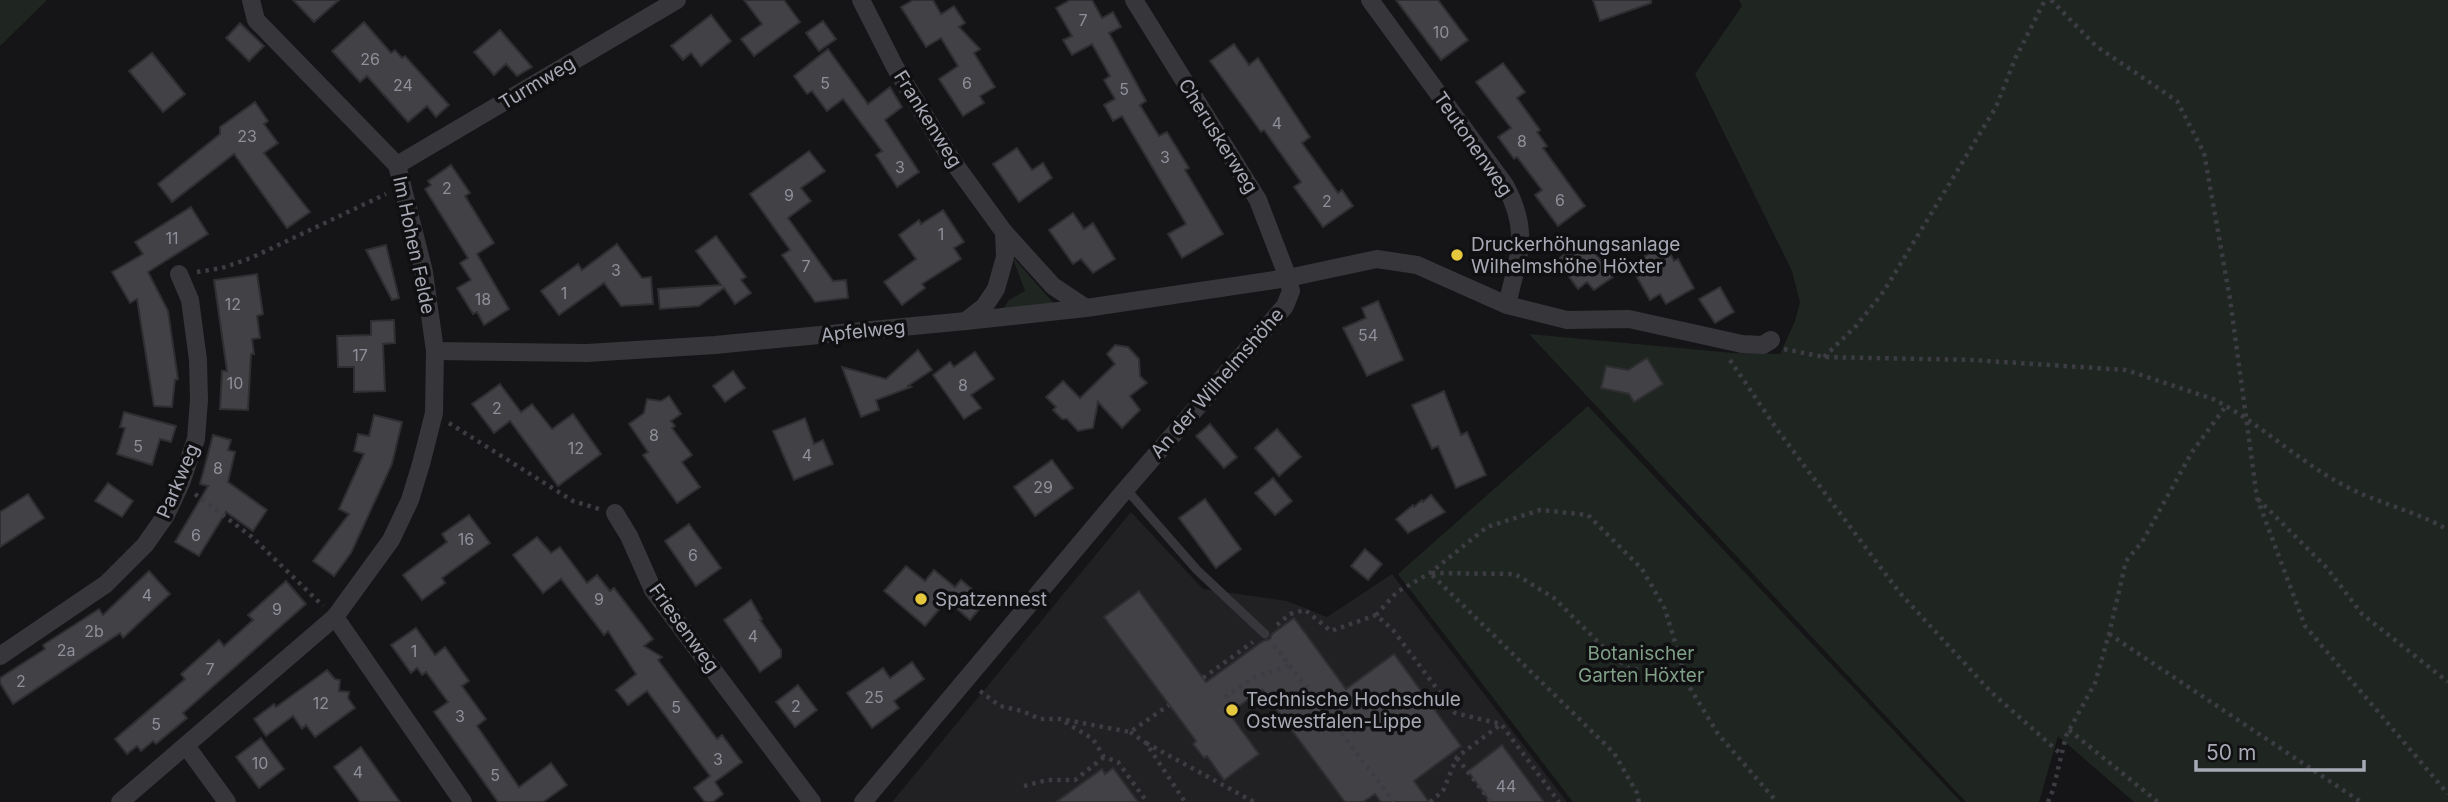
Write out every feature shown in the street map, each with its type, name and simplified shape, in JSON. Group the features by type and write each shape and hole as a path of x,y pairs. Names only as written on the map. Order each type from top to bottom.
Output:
{"street":[{"name":"Im Hohen Felde","path":"120,802 335,618 391,540 410,500 434,413 435,351 424,272 397,165 256,20 251,0"},
{"name":"Turmweg","path":"397,165 677,0"},
{"name":"Frankenweg","path":"861,0 895,67 944,147 1003,232 1053,286 1086,308"},
{"name":"Cheruskerweg","path":"1133,0 1258,200 1288,278"},
{"name":"Teutonenweg","path":"1370,0 1505,185 1516,204 1521,220 1519,262 1507,306"},
{"path":"966,321 984,307 996,289 1005,257 1003,232"},
{"path":"1288,278 1377,259 1417,265 1507,306 1567,320 1629,319 1715,339 1767,342"},
{"name":"Parkweg","path":"0,656 106,584 145,545 166,514 181,483 196,439 199,387 190,300 178,274"},
{"name":"Apfelweg","path":"435,351 600,352 715,345 1086,308 1288,278"},
{"name":"An der Wilhelmshöhe","path":"863,802 1126,489 1285,306 1291,291 1288,278"},
{"name":"Friesenweg","path":"615,513 629,536 653,590 812,802"},
{"path":"335,618 463,802"},
{"path":"187,747 227,802"}],"lane":[{"path":"1126,489 1197,570 1265,634"}],"path":[{"path":"1824,357 1856,326 1884,291 1996,107 2015,59 2045,0"},
{"path":"2051,0 2096,46 2177,101 2204,153 2230,299 2257,498 2305,626 2448,794"},
{"path":"178,274 222,268 251,258 402,186"},
{"path":"1715,339 1776,428 1899,592 1991,692 2062,754"},
{"path":"1767,342 1824,357 1973,360 2126,370 2213,399 2296,456 2353,490 2448,530"},
{"path":"2048,802 2069,730 2095,683 2126,561 2142,542 2192,452 2226,406"},
{"path":"434,413 573,502 615,513"},
{"path":"181,483 252,537 335,618"},
{"path":"2257,498 2327,568 2362,614 2448,681"},
{"path":"1203,678 1290,614 1305,610 1331,631 1376,615 1397,592 1430,572 1488,527 1539,510 1588,515 1642,569 1665,609 1687,683 1718,734 1777,802"},
{"path":"1430,572 1516,573 1554,598 1628,668 1670,676 1687,683"},
{"path":"1430,572 1614,753 1637,793 1639,802"},
{"path":"1376,615 1393,631 1455,713 1501,724 1559,802"},
{"path":"1265,634 1394,802"},
{"path":"2109,634 2361,802"},
{"path":"1225,697 1255,677 1290,665"},
{"path":"985,694 1000,706 1022,710 1040,719 1061,719 1130,732 1254,802"},
{"path":"1130,732 1169,705"},
{"path":"1061,719 1093,739 1104,757 1118,762 1147,802"},
{"path":"1430,802 1443,791 1457,757 1501,724"},
{"path":"2069,730 2158,802"},
{"path":"1146,743 1185,802"},
{"path":"1024,786 1047,780 1075,780 1104,757"},
{"path":"1457,757 1491,802"}],"shaded area":[{"name":"Technische Hochschule Ostwestfalen-Lippe","path":"1131,512 1203,589 1287,601 1327,617 1392,574 1567,802 892,802"}],"green space":[{"path":"0,0 47,0 0,46"},
{"path":"1739,0 2448,0 2448,802 2134,802 2058,736 2039,802 1966,802 1529,334 1733,353 1780,354 1795,321 1800,302 1792,271 1695,74 1742,6"},
{"path":"1012,256 1063,314 996,320 1009,300 1025,291"},
{"name":"Botanischer Garten Höxter","path":"1588,406 1961,802 1573,802 1398,574"}],"building":[{"path":"293,0 339,0 314,22"},
{"path":"744,0 784,0 800,22 754,56 741,39 762,24"},
{"path":"913,0 933,0 941,14 954,6 965,23 959,27 980,49 974,53 995,87 980,96 984,103 963,116 939,79 958,66 941,38 926,47 901,7"},
{"path":"1070,0 1092,0 1102,18 1113,12 1121,27 1109,33 1146,101 1140,105 1159,136 1167,132 1189,168 1185,170 1223,234 1182,258 1168,234 1186,224 1122,116 1113,121 1104,105 1115,99 1104,80 1110,76 1092,44 1072,55 1063,40 1072,36 1056,8"},
{"path":"1396,0 1438,0 1468,40 1441,60"},
{"path":"1593,0 1651,0 1651,3 1600,21"},
{"path":"711,15 731,41 701,66 691,53 683,60 671,46"},
{"path":"823,21 836,39 819,51 806,33"},
{"path":"364,22 391,53 395,50 402,58 405,56 449,105 436,117 427,106 408,122 367,76 360,82 332,51"},
{"path":"240,23 264,46 249,61 226,38"},
{"path":"500,30 532,67 517,76 506,64 494,75 474,52"},
{"path":"1234,44 1249,65 1258,58 1310,137 1302,143 1338,193 1342,190 1353,206 1323,227 1294,187 1301,182 1210,61"},
{"path":"828,49 868,104 890,87 902,107 885,120 919,172 897,187 876,155 882,151 843,99 827,111 812,91 807,94 794,76"},
{"path":"152,53 185,94 163,112 129,71"},
{"path":"1503,63 1525,92 1517,98 1540,130 1537,132 1547,146 1543,148 1585,206 1558,226 1535,195 1542,190 1498,137 1511,128 1476,82"},
{"path":"255,102 268,121 264,124 278,143 264,153 310,212 287,228 234,154 172,202 158,184 220,134 220,127"},
{"path":"1017,148 1032,170 1043,163 1052,178 1019,202 993,164"},
{"path":"809,151 825,171 801,188 811,201 788,218 833,281 846,280 848,298 815,302 782,255 790,250 750,194"},
{"path":"451,165 470,193 465,196 494,243 477,254 509,309 484,325 477,312 473,314 457,288 471,280 460,263 468,258 425,189 431,185 428,181"},
{"path":"191,207 208,234 148,272 168,311 178,379 175,380 172,407 154,406 137,299 130,303 112,272 143,254 135,242"},
{"path":"943,210 964,242 954,248 961,259 922,284 925,288 902,305 884,282 916,259 899,235 919,220 921,224"},
{"path":"1073,213 1084,229 1093,223 1115,259 1093,273 1081,259 1073,264 1049,230"},
{"path":"716,236 746,277 741,280 751,293 735,304 724,288 699,306 660,309 658,289 721,285 696,251"},
{"path":"1585,239 1613,277 1594,290 1587,282 1578,289 1557,260"},
{"path":"617,244 642,278 651,277 653,304 621,306 604,283 559,315 541,291 578,264 582,270"},
{"path":"1665,244 1674,261 1678,259 1694,288 1666,304 1660,294 1650,300 1630,265"},
{"path":"386,245 399,298 392,300 366,250"},
{"path":"257,274 263,314 257,316 260,338 252,339 254,354 251,354 248,410 220,409 222,371 227,371 214,280"},
{"path":"1720,287 1734,312 1715,323 1699,299"},
{"path":"1378,301 1403,360 1367,376 1343,328 1366,318 1362,308"},
{"path":"394,320 395,343 383,344 385,391 354,392 354,367 338,367 337,336 371,335 371,321"},
{"path":"1115,345 1128,347 1139,359 1140,376 1147,383 1130,396 1140,410 1122,428 1098,402 1093,428 1078,431 1067,419 1062,419 1053,410 1056,407 1046,397 1063,381 1080,398 1115,364 1107,354"},
{"path":"918,350 932,370 908,386 911,387 876,400 879,410 861,417 842,367 886,379"},
{"path":"975,352 994,379 971,395 981,408 964,419 933,375 950,362 954,367"},
{"path":"1647,358 1663,384 1634,402 1629,394 1601,388 1606,366 1628,370"},
{"path":"733,371 745,388 725,402 713,386"},
{"path":"500,384 521,412 532,404 552,429 573,414 601,454 558,486 510,421 494,433 472,404"},
{"path":"1444,391 1461,435 1467,432 1486,475 1456,488 1438,446 1432,449 1412,405"},
{"path":"669,396 681,414 671,421 675,426 672,428 692,455 682,462 700,487 677,503 643,455 648,452 629,424 644,413 647,399 661,401"},
{"path":"124,412 176,426 171,442 160,439 152,465 117,454 125,428 120,427"},
{"path":"374,415 402,422 392,464 351,553 334,576 313,561 349,514 339,509 364,454 354,451 358,434 369,436"},
{"path":"805,418 814,444 823,440 833,464 794,480 773,431"},
{"path":"1210,424 1237,457 1224,468 1196,436"},
{"path":"1277,429 1301,457 1279,476 1255,448"},
{"path":"213,435 231,440 228,450 235,452 228,482 267,510 253,531 226,512 199,556 175,542 208,486 200,484"},
{"path":"1052,460 1073,488 1035,516 1014,487"},
{"path":"1273,478 1292,501 1275,515 1255,493"},
{"path":"108,483 133,501 122,517 95,501"},
{"path":"28,494 44,518 0,547 0,512"},
{"path":"1431,495 1445,512 1408,533 1396,519"},
{"path":"1205,499 1241,549 1216,568 1179,518"},
{"path":"469,515 490,543 442,578 445,583 422,600 403,575 447,542 442,534"},
{"path":"689,524 721,568 696,586 665,541"},
{"path":"537,537 551,553 560,547 587,583 597,575 610,591 614,588 653,639 644,646 662,657 658,660 717,739 722,735 742,762 715,782 723,794 713,802 705,802 694,788 710,776 647,691 628,705 616,690 636,674 608,631 604,635 561,579 543,593 513,555"},
{"path":"1365,549 1382,564 1368,580 1351,566"},
{"path":"906,566 925,581 934,570 955,587 961,580 986,601 970,620 947,600 925,626 884,591"},
{"path":"149,571 170,594 123,638 120,633 13,704 0,683 0,678 45,649 43,645 99,609 103,615"},
{"path":"286,581 306,604 183,713 187,718 156,744 153,741 141,751 137,746 127,754 115,739 185,679 181,674 219,640 224,646 253,620 248,615"},
{"path":"1139,591 1206,682 1263,641 1270,639 1272,634 1294,618 1346,689 1394,654 1461,746 1414,781 1429,802 1381,802 1375,794 1363,802 1345,802 1262,690 1229,713 1259,754 1224,780 1207,756 1204,758 1193,744 1196,741 1104,617"},
{"path":"751,600 762,619 760,620 781,650 781,657 760,672 724,620"},
{"path":"416,628 435,655 445,647 469,681 462,686 486,719 477,726 519,787 551,763 567,785 543,802 498,802 434,712 448,702 426,672 422,675 417,668 411,673 391,645"},
{"path":"912,662 924,679 894,701 899,708 872,728 847,693 883,668 890,678"},
{"path":"327,670 335,679 340,680 339,691 349,692 348,698 355,708 315,737 306,725 302,729 293,716 266,736 254,719 274,704 276,707"},
{"path":"798,685 817,710 795,727 776,702"},
{"path":"261,738 284,769 259,788 236,757"},
{"path":"1502,745 1544,802 1490,802 1468,771"},
{"path":"361,747 400,802 360,802 334,767"},
{"path":"1113,768 1138,802 1056,802 1102,769 1105,774"}],"place":[{"name":"Druckerhöhungsanlage Wilhelmshöhe Höxter","path":"1457,255"},
{"name":"Spatzennest","path":"921,599"},
{"name":"Technische Hochschule Ostwestfalen-Lippe","path":"1232,710"}]}
